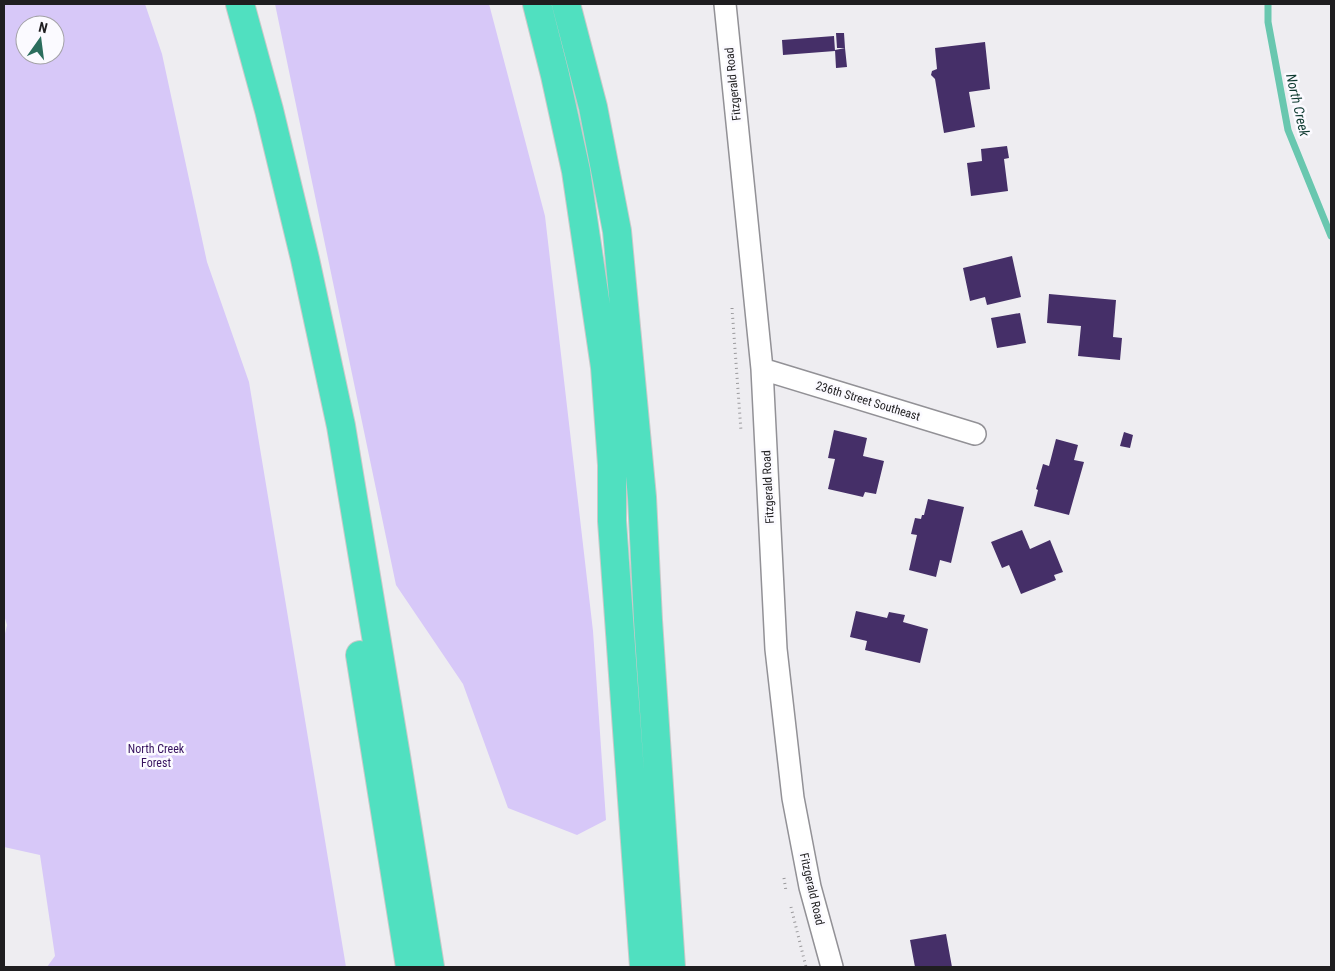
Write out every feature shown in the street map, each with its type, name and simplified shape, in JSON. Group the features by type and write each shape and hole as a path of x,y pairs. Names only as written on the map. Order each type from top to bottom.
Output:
{"highway":[{"path":"222,4 257,133 293,283 323,429 410,967"},
{"path":"240,4 269,110 305,259 341,426 430,967"},
{"path":"538,4 576,171 605,367 612,465 612,521 644,967"},
{"path":"566,4 593,107 617,231 642,497 648,620 671,967"},
{"path":"612,465 642,497"}],"street":[{"name":"Fitzgerald Road","path":"725,4 762,369 776,649 793,798 810,887 832,967"},
{"name":"236th Street Southeast","path":"762,369 974,434"}],"green space":[{"name":"North Creek Forest","path":"4,4 145,4 162,54 207,262 249,382 346,967 47,967 55,956 40,855 4,847 4,638 7,625 4,615"},
{"path":"275,4 489,4 545,216 593,631 606,820 577,835 508,808 463,684 396,585"}],"building":[{"path":"836,33 844,33 845,48 837,48"},
{"path":"834,36 835,51 783,55 782,40"},
{"path":"985,42 990,89 969,92 975,127 944,133 935,79 931,75 932,71 937,69 935,48"},
{"path":"845,48 847,67 836,68 835,50"},
{"path":"1007,146 1009,158 1004,159 1008,191 971,196 967,163 982,161 981,149"},
{"path":"1012,256 1021,297 987,305 985,297 970,301 963,268"},
{"path":"1049,294 1116,300 1113,337 1122,338 1120,360 1078,356 1081,326 1047,323"},
{"path":"1020,313 1026,343 997,348 991,318"},
{"path":"834,430 867,438 863,456 884,461 876,494 865,492 863,497 828,489 835,459 828,458"},
{"path":"1124,432 1133,435 1130,448 1120,446"},
{"path":"1056,439 1078,445 1074,460 1084,462 1069,515 1034,506 1038,490 1036,489 1043,464 1049,466"},
{"path":"928,499 964,507 951,563 940,560 936,577 909,570 917,535 911,534 915,518 921,519 922,515 924,515"},
{"path":"1022,530 1030,549 1050,540 1063,572 1054,575 1056,580 1021,594 1009,565 1002,568 991,542"},
{"path":"856,611 887,618 889,612 905,615 903,622 928,629 920,663 865,650 867,641 850,637"},
{"path":"946,934 952,967 915,967 910,940"}],"waterway":[{"name":"North Creek","path":"1268,4 1268,22 1288,130 1331,236"}]}
